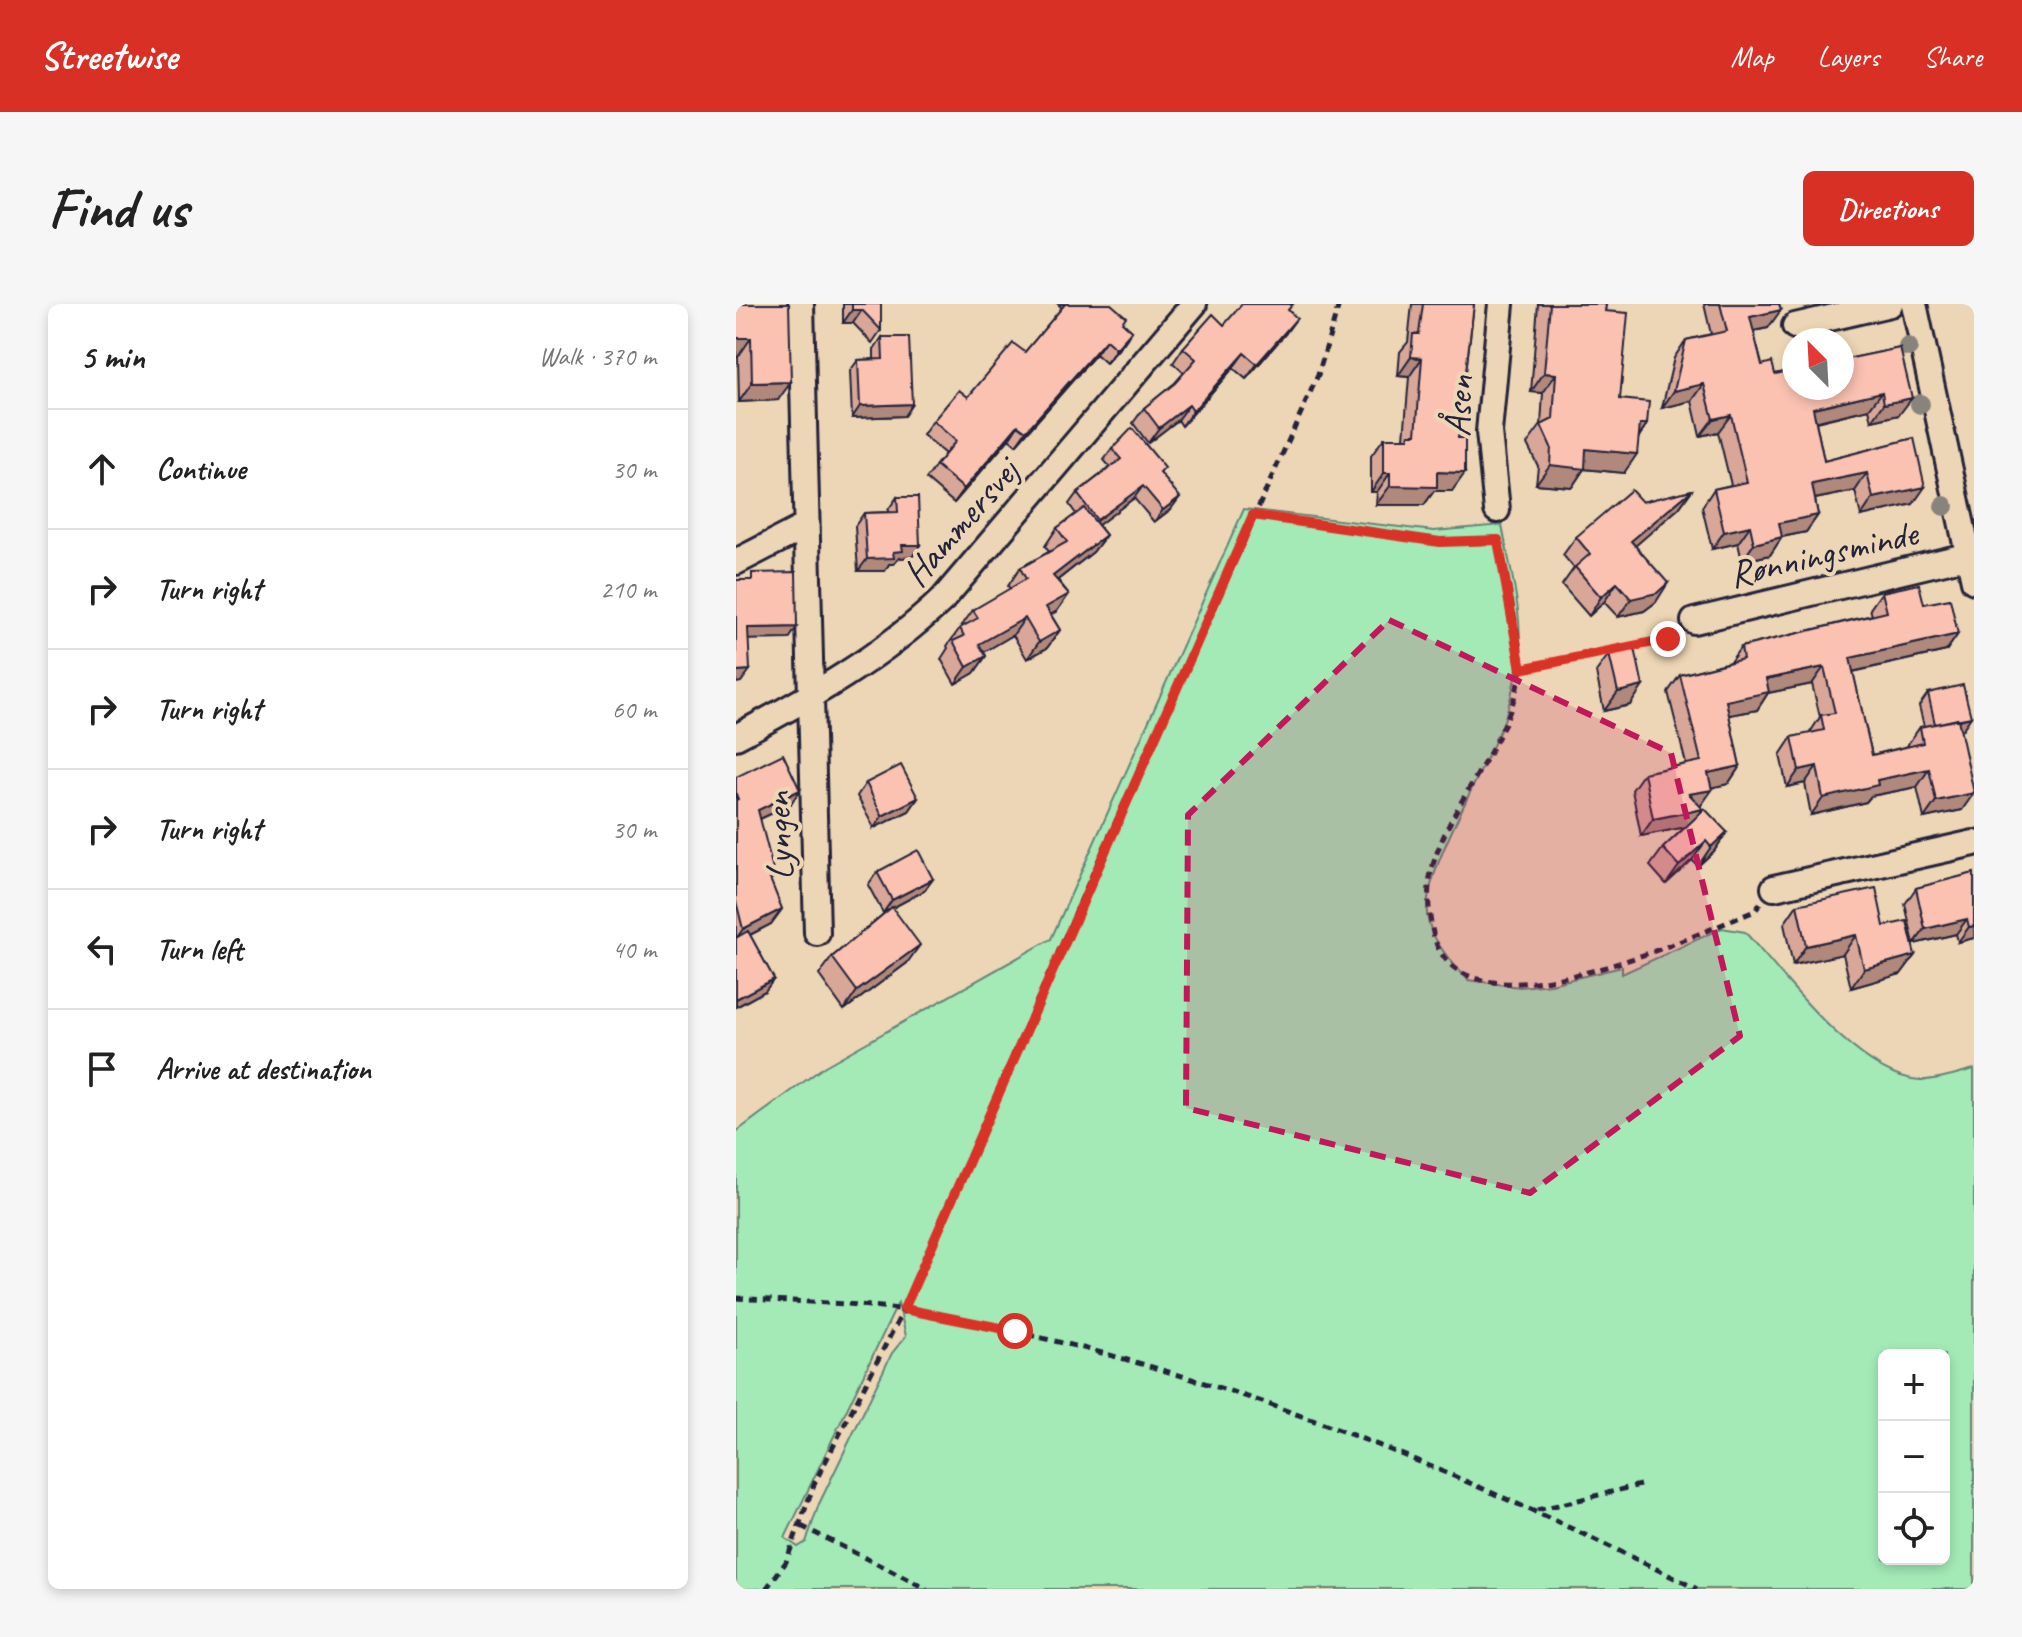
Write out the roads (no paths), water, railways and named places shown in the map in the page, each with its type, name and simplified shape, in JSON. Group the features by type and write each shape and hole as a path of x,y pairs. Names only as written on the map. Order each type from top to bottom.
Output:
{"street":[{"name":"Lyngen","path":"801,304 817,933"},
{"name":"Hammersvej","path":"736,737 862,667 907,633 943,599 1194,304"},
{"name":"Åsen","path":"1497,510 1489,432 1501,304"},
{"path":"1795,326 1890,304"},
{"name":"Rønningsminde","path":"1914,304 1971,555 1974,581"},
{"path":"736,562 806,526"},
{"name":"Rønningsminde","path":"1694,621 1971,555"},
{"path":"1774,888 1974,843"}]}
